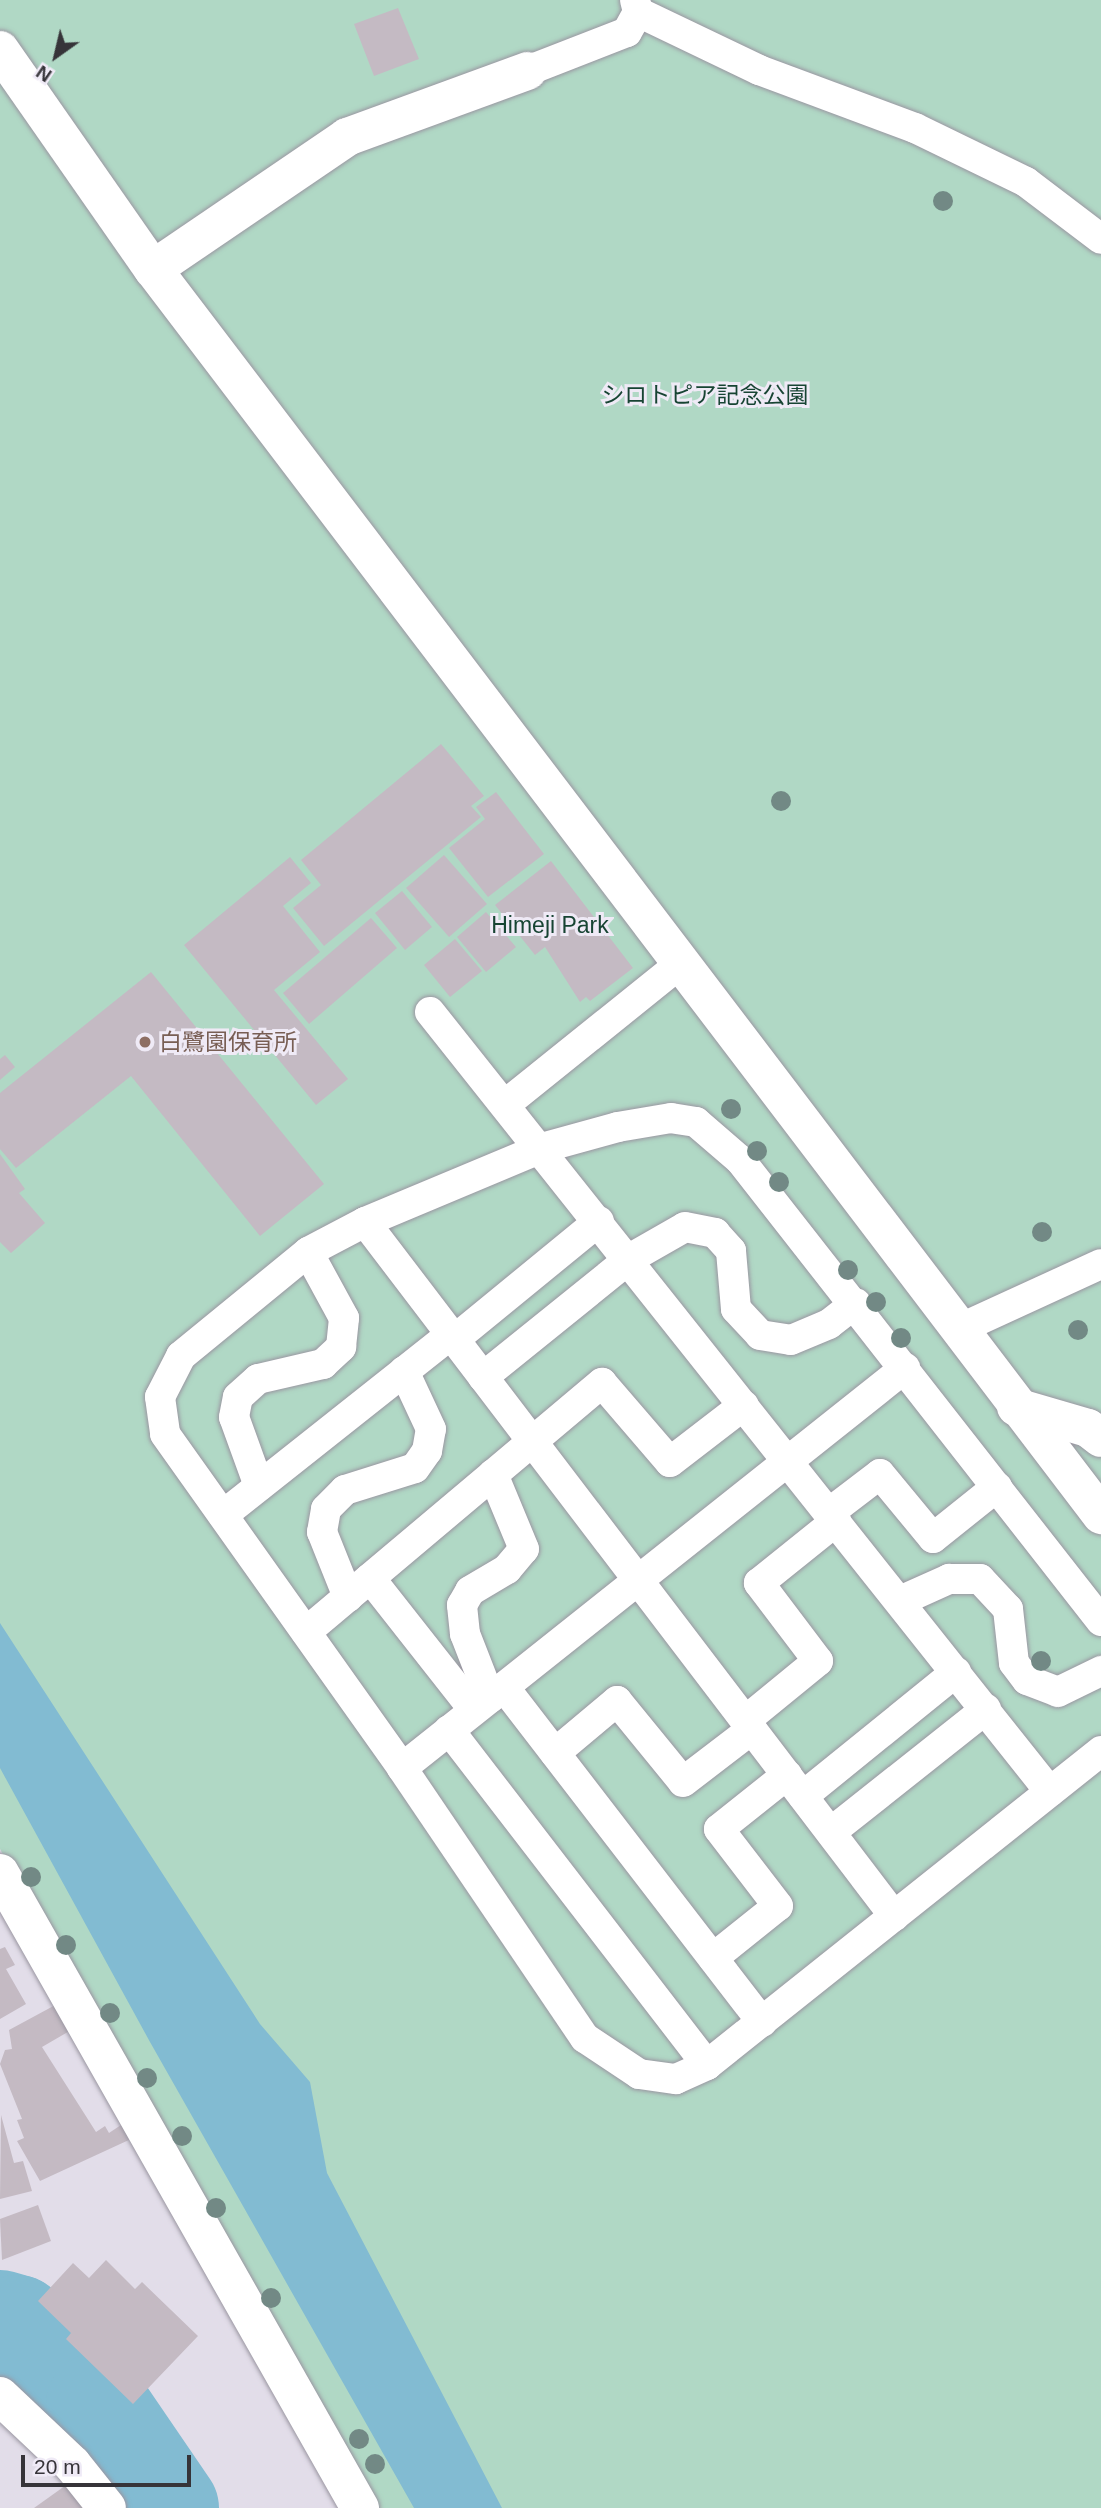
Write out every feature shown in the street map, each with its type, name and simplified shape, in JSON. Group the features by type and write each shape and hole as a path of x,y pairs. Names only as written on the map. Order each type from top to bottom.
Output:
{"street":[{"path":"0,50 153,269 957,1330 1101,1515"},
{"path":"153,269 347,138 527,71"},
{"path":"1016,1407 1088,1428 1101,1438"},
{"path":"0,1873 360,2508"},
{"path":"0,2396 72,2464 107,2508"}],"lane":[{"path":"527,71 627,32 637,6 759,69 915,128 1026,182 1101,239"},
{"path":"507,1103 680,964"},
{"path":"430,1012 507,1103 1050,1792"},
{"path":"1101,1621 856,1303 740,1160 696,1122 671,1118 618,1126 542,1148 365,1222 308,1252 181,1356 160,1396 165,1434 402,1768 584,2038 639,2074 676,2078 707,2066 1101,1751"},
{"path":"223,1515 599,1221"},
{"path":"365,1222 894,1916"},
{"path":"483,1377 629,1259 685,1227 716,1233 730,1251 736,1309 760,1335 791,1340 829,1324 856,1303"},
{"path":"259,1486 234,1417 238,1397 258,1379 323,1364 341,1347 344,1318 308,1252"},
{"path":"957,1330 1101,1264"},
{"path":"402,1768 905,1368"},
{"path":"404,1371 431,1429 427,1451 408,1472 345,1490 326,1509 322,1532 359,1587 555,1754 762,2022"},
{"path":"306,1632 602,1383 670,1462 744,1405"},
{"path":"489,1698 465,1634 462,1605 470,1591 508,1569 524,1549 493,1474"},
{"path":"555,1754 617,1701 683,1782 818,1661 760,1583 880,1474 933,1538 997,1487"},
{"path":"900,1601 949,1579 980,1579 1008,1609 1014,1663 1027,1679 1058,1692 1101,1671"},
{"path":"713,1958 778,1906 719,1829 795,1786 956,1672"},
{"path":"831,1832 986,1710"},
{"path":"449,1730 707,2066"}],"green space":[{"name":"Himeji Park","path":"0,0 1101,0 1101,2508 373,2508 0,1849"}],"water":[{"path":"0,1623 260,2024 310,2082 327,2173 502,2508 414,2508 150,2042 0,1768"}],"building":[{"path":"398,8 419,59 374,76 354,24"},
{"path":"441,744 484,796 471,806 481,817 324,946 293,908 321,885 301,860"},
{"path":"496,792 544,854 488,897 449,848 485,819 476,807"},
{"path":"444,855 487,904 449,937 406,888"},
{"path":"290,857 311,883 283,906 320,952 274,990 348,1079 316,1105 184,945"},
{"path":"551,861 633,968 590,1001 586,997 580,1002 545,947 535,955 495,905"},
{"path":"402,891 432,927 405,950 375,913"},
{"path":"486,912 516,947 486,972 457,937"},
{"path":"371,918 397,948 309,1024 283,993"},
{"path":"455,939 482,971 450,997 424,965"},
{"path":"151,972 324,1184 260,1236 131,1076 16,1168 0,1149 0,1093"},
{"path":"5,1055 15,1067 0,1080 0,1059"},
{"path":"0,1154 25,1189 19,1193 45,1223 11,1253 0,1242"},
{"path":"5,1947 15,1965 6,1969 26,2004 0,2019 0,1949"},
{"path":"59,2003 73,2029 42,2047 96,2132 105,2126 109,2133 121,2125 131,2139 40,2181 17,2141 24,2138 17,2120 22,2119 0,2064 5,2050 12,2049 9,2030"},
{"path":"1,2115 14,2163 23,2161 32,2191 0,2199"},
{"path":"38,2205 51,2241 2,2260 0,2219"},
{"path":"106,2260 135,2289 142,2282 198,2336 133,2404 66,2339 71,2333 38,2301 73,2263 89,2278"},
{"path":"69,2483 87,2508 34,2508"}],"waterway":[{"path":"0,2321 17,2326 97,2404 168,2508"}],"place":[{"name":"白鷺園保育所","path":"145,1042"}],"park label":[{"name":"シロトピア記念公園","path":"705,395"}]}
